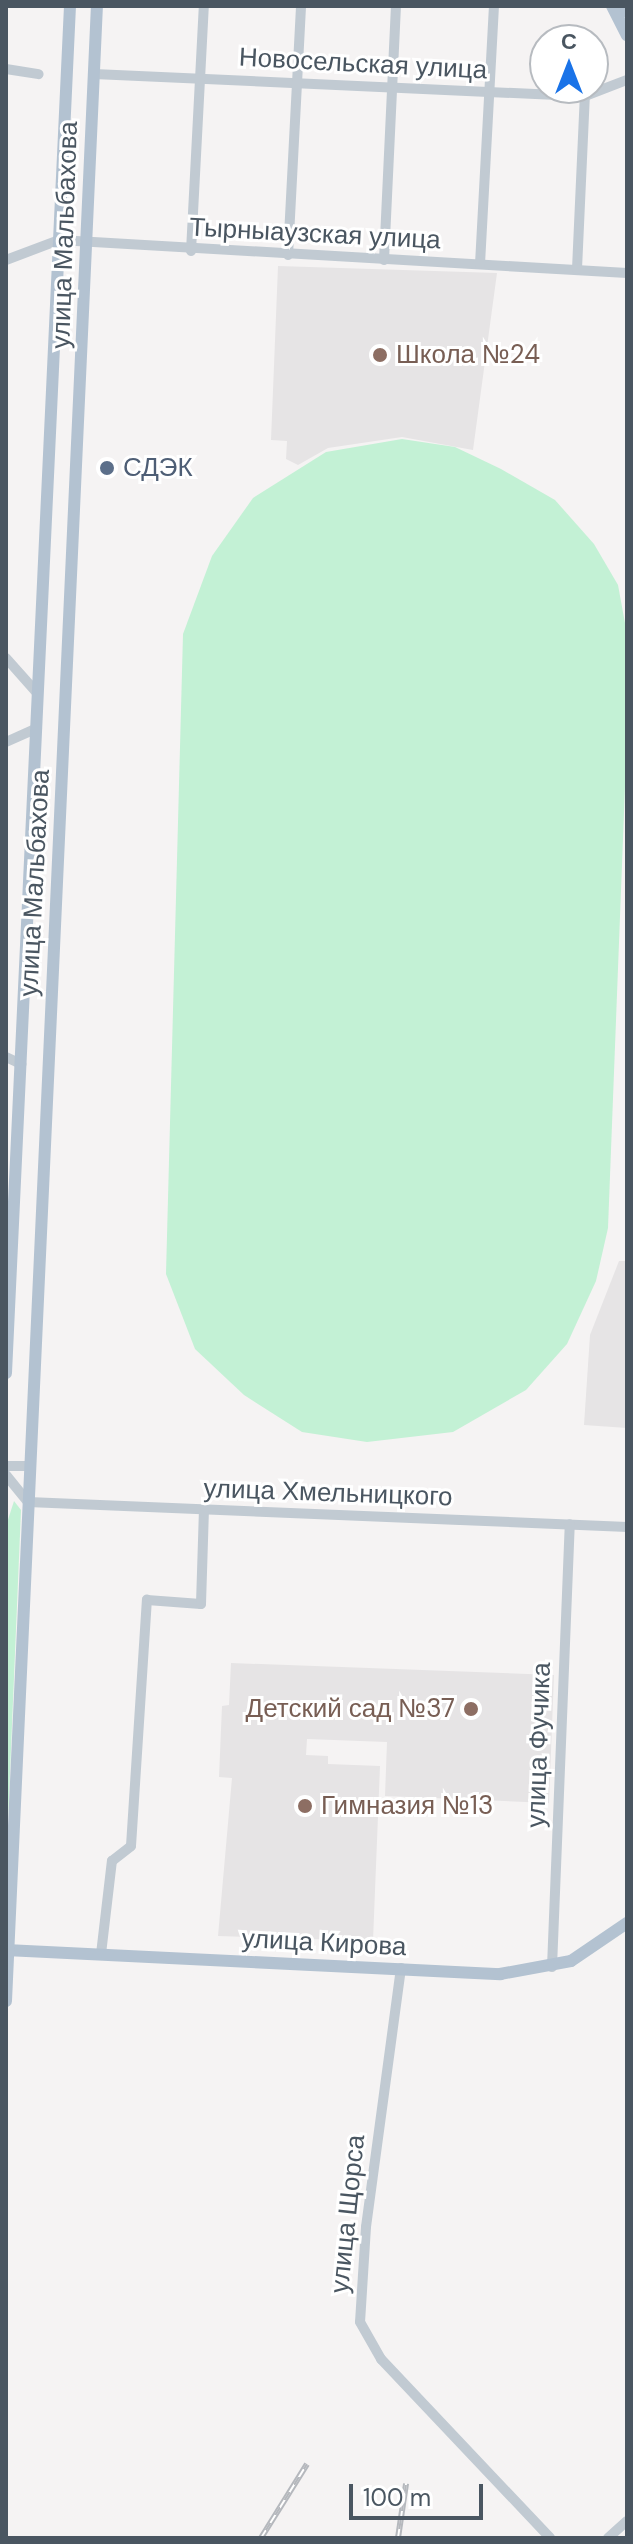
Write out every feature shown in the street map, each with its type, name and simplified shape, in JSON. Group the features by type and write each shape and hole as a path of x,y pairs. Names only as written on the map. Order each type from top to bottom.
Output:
{"main road":[{"name":"улица Мальбахова","path":"6,1373 70,6"},
{"name":"улица Мальбахова","path":"6,2001 97,6"},
{"path":"612,6 627,35"},
{"path":"624,6 627,12"},
{"name":"улица Кирова","path":"7,1950 500,1974 552,1967 585,1954 627,1923"}],"street":[{"path":"191,251 204,6"},
{"path":"288,255 301,6"},
{"path":"384,260 396,6"},
{"path":"480,264 494,6"},
{"path":"6,69 39,74"},
{"name":"Новосельская улица","path":"94,74 529,94"},
{"path":"577,269 585,104"},
{"name":"Тырныаузская улица","path":"8,255 59,240 191,251 627,273"},
{"path":"6,658 38,694"},
{"path":"6,742 37,728"},
{"path":"6,1057 21,1064"},
{"path":"6,1134 18,1127"},
{"path":"6,1466 30,1466"},
{"path":"6,1475 10,1495 28,1502"},
{"name":"улица Хмельницкого","path":"28,1502 627,1527"},
{"path":"101,1954 112,1861 131,1846 147,1600 201,1604 204,1510"},
{"name":"улица Фучика","path":"552,1967 570,1524"},
{"name":"улица Щорса","path":"401,1968 366,2227 360,2322 381,2359 550,2538"},
{"path":"608,2538 627,2521"}],"shaded area":[{"name":"Школа №24","path":"278,266 497,273 473,450 402,437 328,448 298,465 286,459 287,441 271,440"},
{"path":"619,1261 627,1261 627,1428 584,1425 590,1335"},
{"name":"Гимназия №13","path":"231,1663 554,1675 549,1803 385,1796 387,1742 307,1739 306,1755 328,1756 328,1764 380,1766 373,1941 218,1936 232,1778 219,1777 222,1706 229,1705"}],"green space":[{"path":"402,439 455,447 501,469 555,500 594,544 618,585 627,634 627,735 608,1228 596,1281 567,1344 526,1390 453,1432 367,1442 302,1432 244,1395 195,1349 166,1274 183,634 212,556 253,498 326,452"},
{"path":"14,1501 21,1510 6,1868 6,1526"}],"railway":[{"path":"261,2538 307,2464"},
{"path":"398,2538 406,2484"}],"place":[{"name":"Школа №24","path":"380,355"},
{"name":"СДЭК","path":"107,468"},
{"name":"Детский сад №37","path":"471,1709"},
{"name":"Гимназия №13","path":"305,1806"}]}
